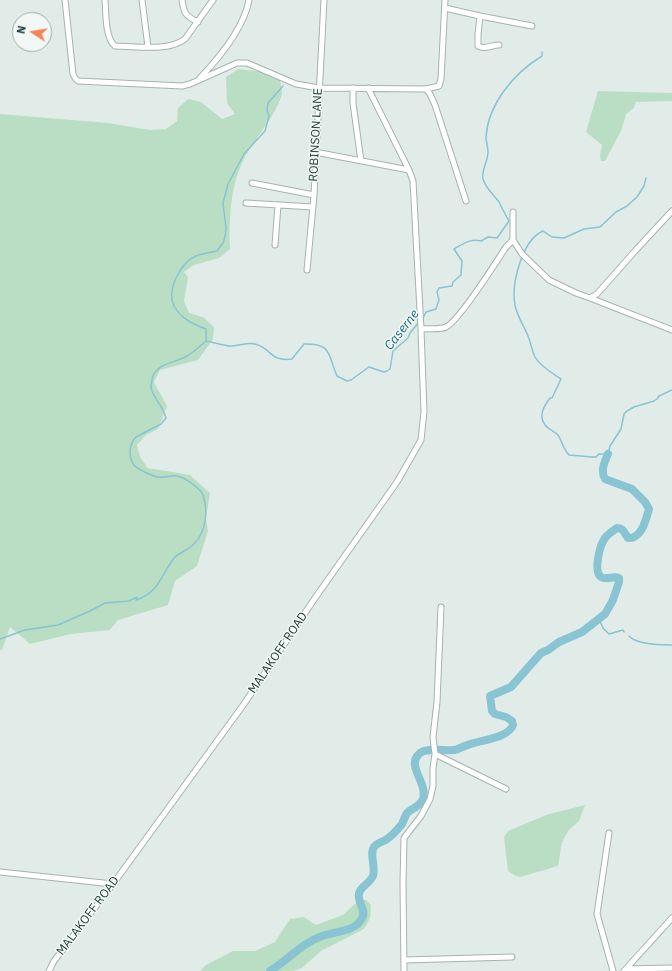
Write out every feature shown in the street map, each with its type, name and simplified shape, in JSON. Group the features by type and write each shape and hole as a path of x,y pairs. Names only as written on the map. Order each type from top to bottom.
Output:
{"street":[{"path":"65,0 73,74 78,81 182,86 190,84 237,63 247,63 296,84 319,88 426,89 439,86 441,79 445,0"},
{"path":"104,0 111,43 115,46 148,47 173,46 185,39 213,0"},
{"path":"142,0 148,47"},
{"path":"182,0 186,16 198,22"},
{"path":"197,81 219,55 238,28 246,10 248,0"},
{"name":"ROBINSON LANE","path":"307,270 314,195 315,152 324,0"},
{"path":"445,8 532,26"},
{"path":"480,16 478,46 484,48 491,45 499,45"},
{"path":"353,88 353,103 361,161"},
{"name":"MALAKOFF ROAD","path":"49,971 54,961 113,884 244,704 315,598 397,482 421,440 424,412 413,181 368,88"},
{"path":"426,89 435,105 466,201"},
{"path":"315,152 409,170"},
{"path":"252,183 314,195"},
{"path":"246,203 313,207"},
{"path":"274,245 278,205"},
{"path":"590,298 597,294 635,250 672,211"},
{"path":"513,212 513,240 522,254 549,280 576,293 672,330"},
{"path":"421,326 444,328 451,324 476,292 506,247 513,240"},
{"path":"404,971 404,838 422,816 430,799 433,786 435,754 433,737 437,702 441,607"},
{"path":"435,754 506,789"},
{"path":"609,833 597,914 613,971"},
{"path":"0,872 113,884"},
{"path":"625,970 672,918"},
{"path":"404,960 512,957"},
{"path":"625,970 672,968"}],"green space":[{"path":"238,69 265,72 280,78 282,93 280,101 239,169 231,203 230,249 219,258 194,265 184,272 188,277 184,301 189,313 203,317 214,327 213,339 198,360 160,370 154,382 167,406 158,429 146,435 137,445 140,457 148,468 190,475 210,493 206,518 208,531 197,566 175,581 168,605 118,620 110,630 71,634 30,644 10,627 2,650 0,650 0,114 108,123 150,130 166,129 177,121 178,108 188,99 201,102 222,119 235,114 227,103 226,77"},
{"path":"598,91 672,93 672,101 636,102 634,108 626,114 621,131 605,161 601,161 600,155 602,145 586,132"},
{"path":"585,805 579,821 569,830 562,842 558,866 520,877 508,871 504,837 508,831 549,814"},
{"path":"359,900 366,900 371,905 370,918 364,929 321,951 302,968 293,971 200,971 206,965 233,951 255,951 275,942 290,919 304,917 316,925 343,915"}],"waterway":[{"name":"Caserne","path":"423,318 426,312 436,309 439,300 437,292 439,288 452,286 453,282 461,275 462,261 454,249 470,241 481,241 488,237 497,238 509,221 499,202 488,189 483,179 483,173 488,155 486,137 488,125 497,101 504,90 522,71 542,56 542,52"},
{"path":"0,639 25,630 58,625 105,603 129,601 137,597 136,600 144,597 159,583 174,558 189,548 198,539 204,527 206,513 202,493 183,478 175,476 157,477 138,469 132,462 130,451 132,443 136,437 161,424 166,418 151,388 153,376 156,371 163,365 187,356 206,341 206,329 184,318 174,306 172,300 173,285 180,270 190,259 199,255 217,251 223,243 226,228 223,203 228,184 244,154 265,131 269,116 267,110 268,103 283,86"},
{"path":"646,178 644,186 637,197 627,206 616,212 600,227 584,229 564,238 552,237 543,231 536,236 529,243 520,264 515,286 515,305 535,357 550,372 561,379 552,398 550,398 544,408 542,418 546,426 558,435 569,455 596,457 599,454 608,454 610,446 621,429 624,414 634,407 654,401 659,396 672,390"},
{"name":"Caserne","path":"206,341 230,346 249,343 255,344 265,348 275,357 285,359 292,359 304,344 313,344 325,348 337,376 347,381 351,380 369,367 384,372 390,369 393,351 408,338 419,322"},
{"path":"270,971 315,939 327,934 350,929 359,923 363,915 359,894 361,889 373,876 374,868 372,853 374,847 393,834 402,824 407,813 422,802 424,793 423,787 415,764 419,754 430,750 455,750 499,736 510,730 513,725 512,721 506,717 495,714 492,711 490,696 511,687 541,653 559,642 582,632 605,614 613,600 619,578 603,578 599,574 597,564 603,541 617,528 623,530 628,538 637,535 643,528 649,509 645,502 632,489 605,479 603,469 608,454"},
{"path":"599,619 603,628 609,634 623,630 624,632"},
{"path":"629,636 637,641 672,645"}]}
